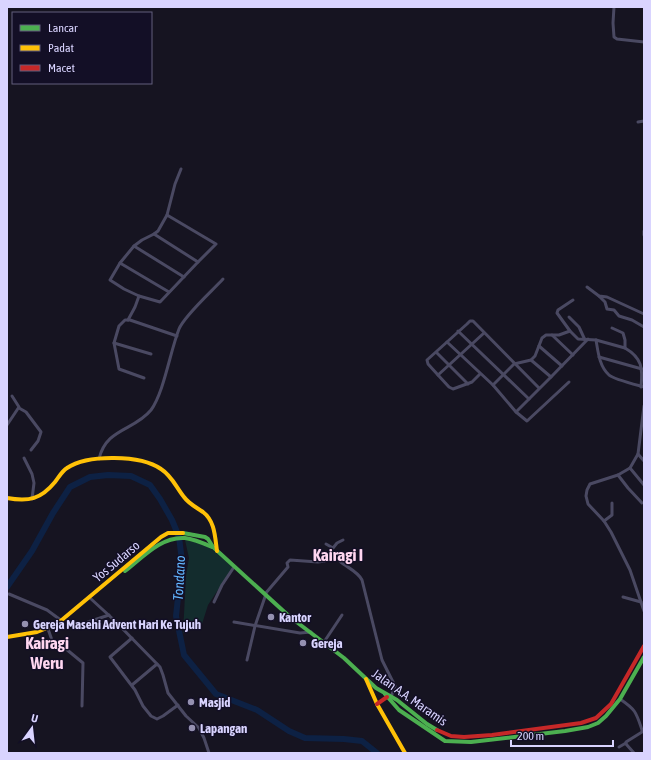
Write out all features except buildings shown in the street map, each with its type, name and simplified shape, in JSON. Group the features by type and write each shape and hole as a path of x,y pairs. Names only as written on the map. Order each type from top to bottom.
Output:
{"main road":[{"path":"7,498 16,500 41,497 63,471 86,460 117,457 136,458 160,468 173,480 186,501 206,515 212,523 217,551"},
{"name":"Yos Sudarso","path":"92,596 100,587 157,540 168,533 179,532 197,535 208,540 217,551"},
{"name":"Yos Sudarso","path":"92,596 98,594 160,543 167,539 182,537 196,540 213,547"},
{"name":"Jalan A.A. Maramis","path":"217,551 290,617 344,658 387,696 421,720 446,735 464,737 492,735 568,726 596,718 611,704 644,646"},
{"path":"7,637 48,629 62,621 92,596"},
{"path":"376,704 387,696 403,713 445,741 465,742 492,740 588,727 598,723 620,699 644,657"},
{"path":"365,678 376,704 405,753"},
{"path":"492,735 492,740"}],"street":[{"path":"614,7 614,37 617,39 644,42"},
{"path":"638,122 644,121"},
{"path":"167,215 216,244 160,302 139,296 110,280 120,262 134,246 158,231 167,215 175,184 181,169"},
{"path":"154,234 198,262"},
{"path":"134,246 184,277"},
{"path":"120,262 169,292"},
{"path":"99,459 102,449 112,437 142,419 151,410 160,389 182,322 223,279"},
{"path":"587,287 605,302 608,309 614,310 619,316 632,320 644,327"},
{"path":"139,296 136,307 128,320 125,320 118,326 114,343 119,369 144,378"},
{"path":"599,296 607,296 644,314"},
{"path":"573,300 558,310 557,313 570,331 578,339 596,340 625,348 636,356 642,369 643,387 610,376 599,357 596,340"},
{"path":"570,317 579,327 586,339"},
{"path":"128,320 177,336"},
{"path":"480,374 474,381 468,384 459,388 451,388 426,363 427,360 458,331 472,321 540,388"},
{"path":"612,328 623,333 625,348"},
{"path":"458,331 529,399"},
{"path":"492,385 514,364 531,360 535,356 544,336 548,334 563,335 570,331"},
{"path":"438,375 484,333"},
{"path":"552,335 573,355"},
{"path":"516,412 573,355 586,339"},
{"path":"447,342 492,385 516,412 528,422 569,382"},
{"path":"114,343 151,354"},
{"path":"539,346 562,366"},
{"path":"436,352 468,384"},
{"path":"599,357 642,369"},
{"path":"531,360 551,377"},
{"path":"12,396 19,408 26,412 41,432 31,450"},
{"path":"644,406 642,443 630,468 618,475 590,484 586,496 588,504 604,521 611,532 630,570 644,611"},
{"path":"7,425 19,408"},
{"path":"638,454 644,461"},
{"path":"24,458 32,474 34,483 32,499"},
{"path":"630,468 644,485"},
{"path":"618,475 642,504"},
{"path":"639,500 644,497"},
{"path":"604,521 612,515 612,503"},
{"path":"333,548 337,543 343,540"},
{"path":"326,544 333,548 335,556 344,565 360,575 382,660 395,686 387,696"},
{"path":"248,660 255,626 265,594 288,567 287,564 290,560 325,561 334,553"},
{"path":"214,602 222,585 234,567"},
{"path":"9,594 47,610 62,621"},
{"path":"92,596 157,664 163,675 168,693 186,716 201,731 209,753"},
{"path":"623,597 641,602"},
{"path":"88,622 109,615"},
{"path":"324,642 342,615"},
{"path":"234,622 300,633 311,632"},
{"path":"48,629 53,643 60,644 83,663 82,706"},
{"path":"132,638 110,657 132,685 143,706 154,718 159,718 178,705"},
{"path":"132,685 157,664"},
{"path":"619,747 642,732 636,713 632,707 620,699"},
{"path":"626,743 634,753"}],"green space":[{"path":"185,540 205,544 233,567 208,605 202,624 183,633 186,576 189,558"}],"waterway":[{"name":"Tondano","path":"7,587 32,551 53,513 70,487 90,477 108,475 131,476 150,485 172,520 179,537 182,561 176,616 184,655 216,694 257,710 289,731 305,738 362,741 377,753"}],"traffic: fast":[{"path":"183,533 205,537 208,539 213,547 290,617 344,658 376,688 397,700 437,730"},
{"path":"125,571 145,554 168,540 185,538 195,540 212,547"},
{"path":"385,694 399,710 445,741 471,742 565,731 588,727 598,723 606,716 620,699 644,657"}],"traffic: slow":[{"path":"7,498 22,500 39,496 50,488 65,469 76,463 101,458 141,461 152,464 165,472 190,504 207,516 214,530 217,551"},
{"path":"7,637 37,632 57,624 161,537 168,533 183,533"},
{"path":"366,679 377,704 405,753"}],"traffic: jam":[{"path":"437,730 451,736 464,737 492,735 581,723 596,718 611,704 644,646"},
{"path":"377,704 387,697"}],"place":[{"name":"Kantor","path":"271,617"},
{"name":"Gereja Masehi Advent Hari Ke Tujuh","path":"25,624"},
{"name":"Gereja","path":"303,643"},
{"name":"Masjid","path":"191,702"},
{"name":"Lapangan","path":"192,728"}],"district":[{"name":"Kairagi I","path":"338,555"},
{"name":"Kairagi Weru","path":"47,653"}]}
